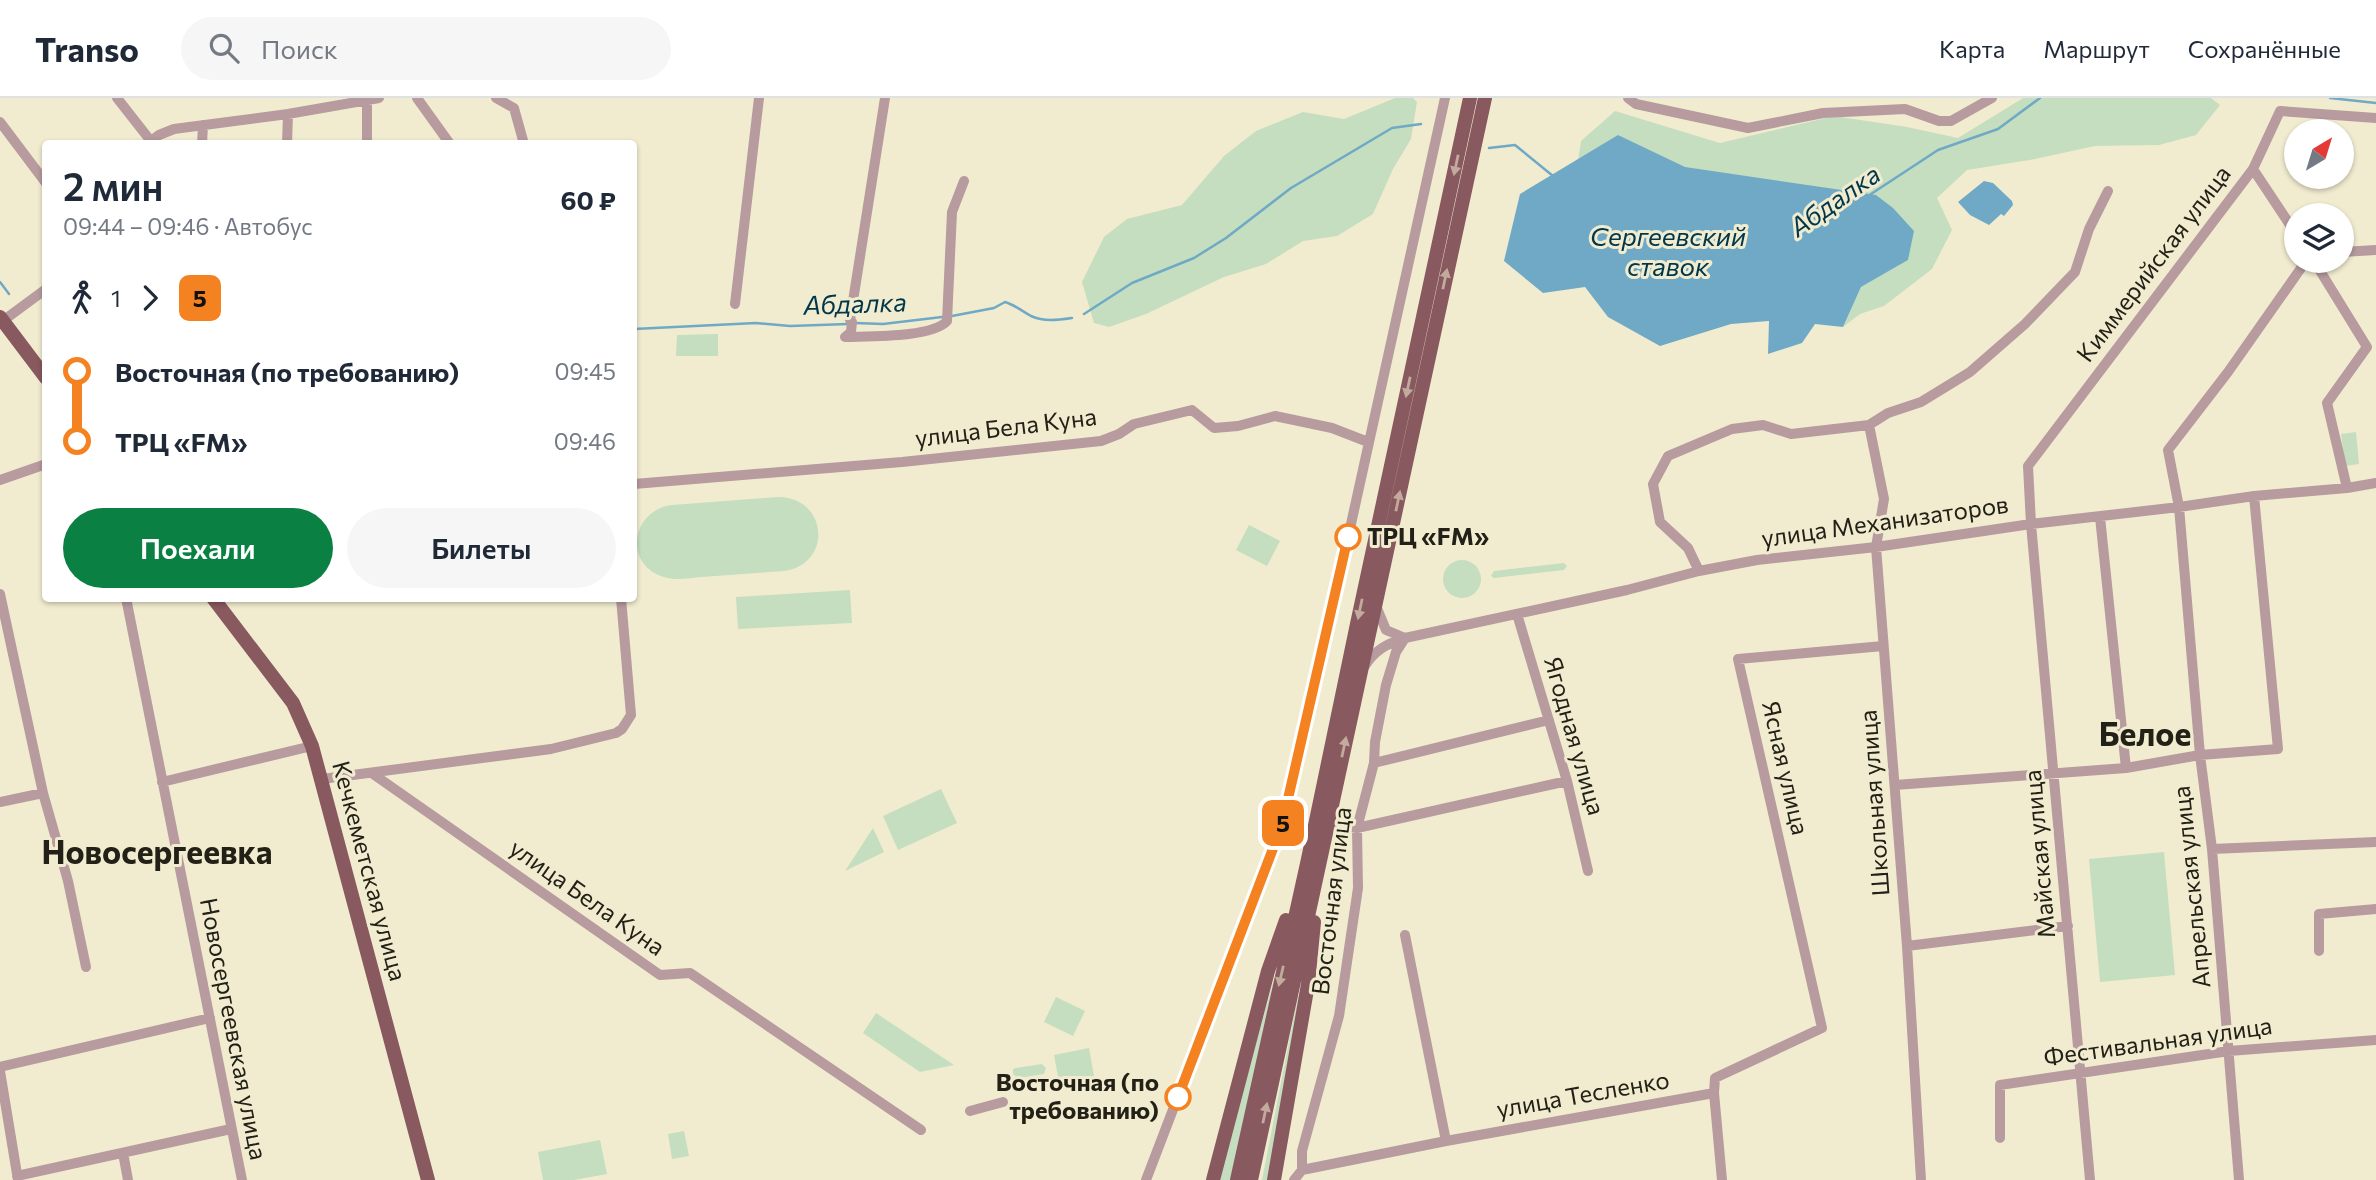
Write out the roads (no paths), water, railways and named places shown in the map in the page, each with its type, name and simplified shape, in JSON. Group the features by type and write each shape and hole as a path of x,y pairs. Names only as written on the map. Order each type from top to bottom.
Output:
{"main road":[{"path":"1237,1180 1470,98"},
{"path":"1251,1180 1485,98"},
{"path":"1,321 42,373"},
{"name":"Кечкеметская улица","path":"216,602 293,703 312,747 428,1180"},
{"path":"1213,1180 1268,971 1308,859"},
{"path":"1274,1180 1308,984 1316,879"}],"street":[{"path":"117,98 147,140"},
{"path":"417,98 447,140"},
{"path":"496,98 514,108 523,140"},
{"path":"735,304 759,98"},
{"path":"885,98 851,325 845,337 909,334 943,326 948,316 952,212 964,181"},
{"path":"1146,1180 1282,825 1326,639 1445,98"},
{"path":"1628,98 1636,104 1748,128 1823,113 1905,109 1939,121 1951,121 1992,98"},
{"path":"152,140 174,129 288,114 373,99 368,140"},
{"name":"Киммерийская улица","path":"2031,524 2028,466 2253,169 2280,111 2376,118"},
{"path":"286,140 288,114"},
{"path":"0,122 42,178"},
{"path":"202,140 203,125"},
{"path":"2253,169 2284,216"},
{"path":"1699,571 1688,548 1660,522 1653,484 1668,456 1739,427 1763,425 1791,434 1869,425 1888,413 1921,402 1970,372 2025,324 2076,272 2089,229 2108,191"},
{"path":"2354,251 2376,250"},
{"name":"Апрельская улица","path":"2239,1180 2213,849 2200,755 2179,507 2168,450 2228,372 2298,273"},
{"path":"2322,273 2372,347 2327,403 2347,488"},
{"path":"1,321 42,292"},
{"name":"улица Бела Куна","path":"637,484 902,462 1101,441 1134,424 1192,410 1214,428 1238,426 1275,416 1332,428 1368,442"},
{"name":"Школьная улица","path":"1869,425 1884,499 1876,547 1907,946 1921,1180"},
{"path":"0,481 42,465"},
{"name":"улица Механизаторов","path":"1360,672 1377,650 1405,638 1758,560 1876,547 2254,496 2376,483"},
{"path":"1895,785 2126,768 2200,755 2278,749 2254,496"},
{"path":"2100,517 2126,768"},
{"name":"Майская улица","path":"2031,524 2090,1180"},
{"path":"0,594 43,793 68,881 86,967"},
{"name":"Новосергеевская улица","path":"127,602 242,1180"},
{"path":"322,779 551,749 622,729 631,715 621,602"},
{"path":"1375,604 1386,630 1405,638"},
{"name":"Ягодная улица","path":"1517,614 1567,780 1588,871"},
{"name":"Восточная улица","path":"1302,1170 1302,1151 1339,1016 1358,888 1357,828 1374,763 1375,742 1386,685 1396,652 1405,638"},
{"name":"Ясная улица","path":"1714,1093 1715,1078 1822,1028 1738,659 1883,646"},
{"path":"1374,763 1549,720"},
{"path":"162,782 312,747"},
{"name":"улица Бела Куна","path":"373,774 660,975 690,973 921,1130"},
{"path":"1327,824 1357,828 1567,780"},
{"path":"0,802 43,793"},
{"path":"2213,849 2376,842"},
{"path":"2319,951 2319,914 2376,909"},
{"path":"1907,946 2068,926"},
{"path":"1405,935 1446,1141"},
{"path":"210,1018 0,1069 17,1178 231,1129"},
{"name":"Фестивальная улица","path":"2000,1138 2000,1085 2229,1051 2376,1040"},
{"path":"1714,1093 1722,1180"},
{"name":"улица Тесленко","path":"1302,1170 1714,1093"},
{"path":"970,1111 1003,1102"},
{"path":"123,1153 128,1180"},
{"path":"1293,1180 1302,1170"}],"water":[{"name":"Сергеевский ставок","path":"1618,135 1685,167 1876,195 1893,208 1914,231 1908,260 1861,287 1843,327 1815,324 1802,343 1768,354 1769,321 1731,324 1660,346 1608,317 1585,287 1543,293 1504,261 1520,194"},
{"path":"1984,181 1993,183 2013,205 2004,216 2001,214 1989,225 1970,215 1958,202"}],"waterway":[{"name":"Абдалка","path":"1868,196 1938,150 1998,129 2040,98"},
{"name":"Абдалка","path":"2330,98 2376,103"},
{"name":"Абдалка","path":"1084,314 1132,283 1194,258 1226,238 1291,188 1392,128 1421,124"},
{"name":"Абдалка","path":"1489,148 1515,145 1553,176"},
{"name":"Абдалка","path":"0,282 9,294"},
{"name":"Абдалка","path":"952,316 994,308 1005,302 1041,319 1072,318"},
{"name":"Абдалка","path":"855,323 883,324 942,317"},
{"name":"Абдалка","path":"637,329 756,323 790,326 848,324"}],"place":[{"name":"ТРЦ «FM»","path":"1348,537"},
{"name":"Восточная (по требованию)","path":"1178,1097"}],"district":[{"name":"Белое","path":"2145,735"},
{"name":"Новосергеевка","path":"157,853"}]}
